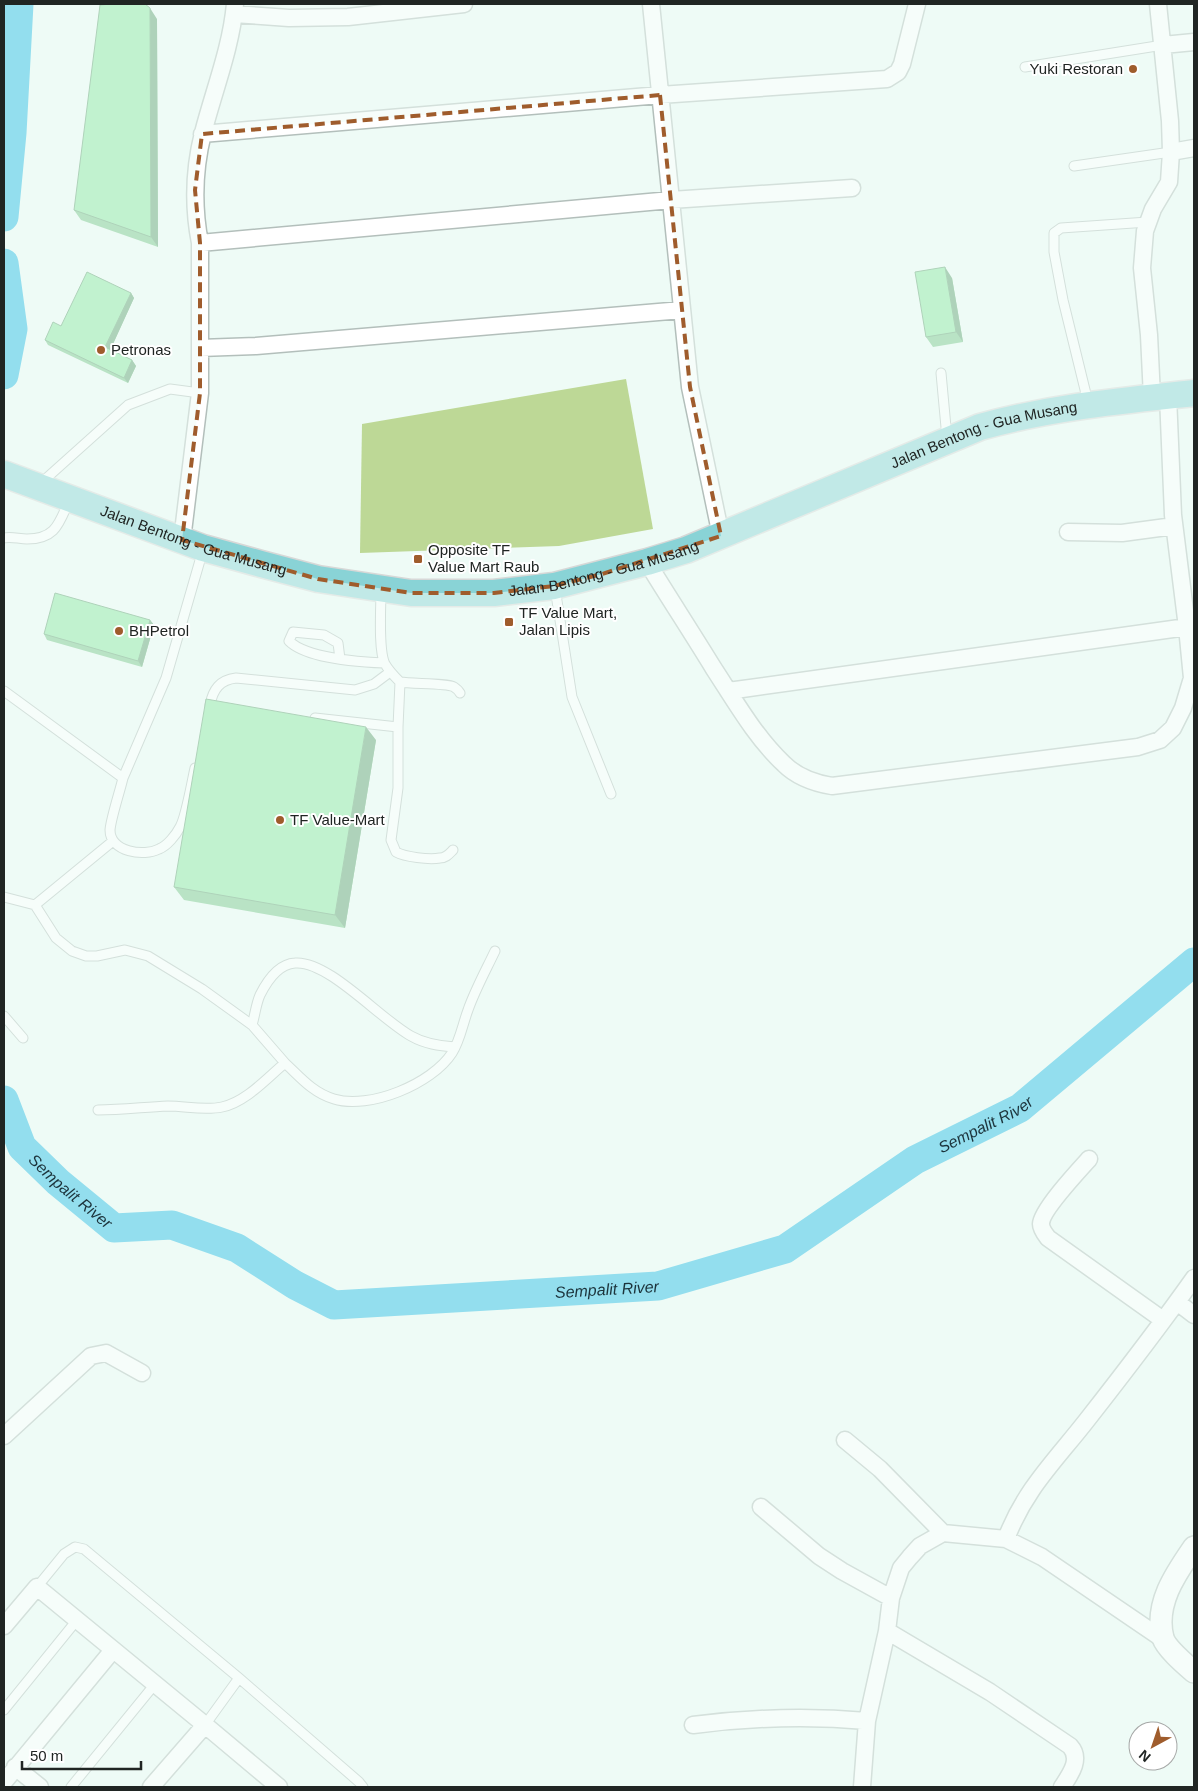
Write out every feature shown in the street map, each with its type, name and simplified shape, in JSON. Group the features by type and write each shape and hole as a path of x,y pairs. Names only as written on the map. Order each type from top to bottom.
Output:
{"main road":[{"name":"Jalan Bentong - Gua Musang","path":"4,474 193,544 318,579 411,593 494,593 554,586 686,550 980,427 1021,416 1088,405 1194,393"}],"street":[{"path":"193,544 200,393 200,243 195,190 202,134 225,57 235,9 289,18 348,17 464,4"},
{"path":"651,4 690,387 721,536"},
{"path":"202,134 886,79 898,72 902,64 917,4"},
{"path":"647,562 728,691 759,734 785,765 804,778 819,784 832,786 1138,747 1160,740 1172,728 1183,708 1192,678 1160,397 1149,335 1142,268 1145,232 1148,222 1169,182 1171,152 1170,121 1158,4"},
{"path":"1163,45 1194,42"},
{"path":"1171,152 1194,148"},
{"path":"200,243 671,200 852,188"},
{"path":"200,348 256,346 682,310"},
{"path":"1068,532 1122,533 1174,526"},
{"path":"728,691 1187,627"},
{"path":"1089,1159 1072,1177 1043,1215 1042,1230 1048,1238 1163,1320"},
{"path":"1006,1539 1015,1516 1047,1467 1087,1420 1194,1278"},
{"path":"1177,1302 1194,1315"},
{"path":"4,1436 91,1356 106,1353 142,1373"},
{"path":"845,1440 880,1469 944,1533"},
{"path":"761,1507 819,1556 891,1598"},
{"path":"862,1787 868,1721 887,1631 891,1598 901,1568 920,1546 944,1533 1006,1539 1042,1557 1164,1640 1194,1672"},
{"path":"1164,1640 1161,1620 1163,1601 1177,1571 1194,1546"},
{"path":"4,1626 37,1587 278,1787"},
{"path":"887,1631 990,1692 1070,1746 1075,1752 1075,1761 1072,1773 1062,1787"},
{"path":"4,1782 113,1650"},
{"path":"693,1725 732,1720 844,1719 868,1721"},
{"path":"151,1787 205,1725"},
{"path":"16,1767 40,1787"}],"lane":[{"path":"1025,68 1163,45"},
{"path":"1074,166 1171,152"},
{"path":"1088,405 1062,300 1054,252 1054,233 1061,228 1148,222"},
{"path":"941,374 947,441"},
{"path":"37,486 128,405 170,389 200,393"},
{"path":"4,538 26,540 41,538 56,530 71,498"},
{"path":"193,544 166,678 123,778 110,830 113,840 125,850 146,853 160,849 172,838 181,826 197,761"},
{"path":"554,586 572,697 611,794"},
{"path":"381,587 381,646 384,663 390,672 400,682 447,685 454,687 460,693"},
{"path":"340,659 338,643 324,635 293,632 289,640 296,647 340,659 384,663"},
{"path":"207,717 215,706 216,688 227,679 236,678 355,690 374,684 390,672"},
{"path":"400,682 398,788 391,840 392,845 396,852 402,855 419,857 441,858 447,856 453,850"},
{"path":"4,692 123,778"},
{"path":"304,717 398,726"},
{"path":"35,905 113,840"},
{"path":"5,899 35,905 56,938 72,951 86,956 97,956 125,950 148,956 202,989 252,1025 310,1087 333,1099 352,1102 374,1101 399,1091 427,1077 452,1054 468,1007 495,951"},
{"path":"252,1025 259,997 269,979 280,969 295,963 316,966 331,975 411,1037 427,1044 455,1047"},
{"path":"4,1016 23,1038"},
{"path":"98,1110 169,1106 205,1109 223,1107 254,1090 286,1063"},
{"path":"37,1587 64,1554 75,1547 80,1547 239,1678 359,1785"},
{"path":"4,1710 77,1620"},
{"path":"205,1725 239,1678"},
{"path":"71,1787 155,1684"}],"highlighted area":[{"path":"660,95 690,387 721,536 602,574 554,586 494,593 411,593 318,579 182,540 200,393 200,243 195,190 202,134"}],"green space":[{"path":"626,379 653,529 559,546 360,553 362,424"}],"building":[{"path":"145,4 150,8 151,237 74,210 100,5"},
{"path":"945,267 956,332 926,337 915,272"},
{"path":"87,272 131,293 105,347 132,360 124,378 45,340 53,322 61,326"},
{"path":"55,593 150,620 138,661 44,634"},
{"name":"TF Value-Mart","path":"206,699 366,727 335,915 174,887"}],"waterway":[{"name":"Sempalit River","path":"4,217 12,133 19,4"},
{"name":"Sempalit River","path":"4,263 13,329 4,375"},
{"name":"Sempalit River","path":"4,1100 22,1147 58,1182 114,1228 172,1225 237,1248 295,1285 334,1305 658,1286 785,1249 915,1160 1020,1108 1194,962"}],"place":[{"name":"Yuki Restoran","path":"1133,69"},
{"name":"Petronas","path":"101,350"},
{"name":"Opposite TF Value Mart Raub","path":"418,559"},
{"name":"TF Value Mart, Jalan Lipis","path":"509,622"},
{"name":"BHPetrol","path":"119,631"},
{"name":"TF Value-Mart","path":"280,820"}]}
